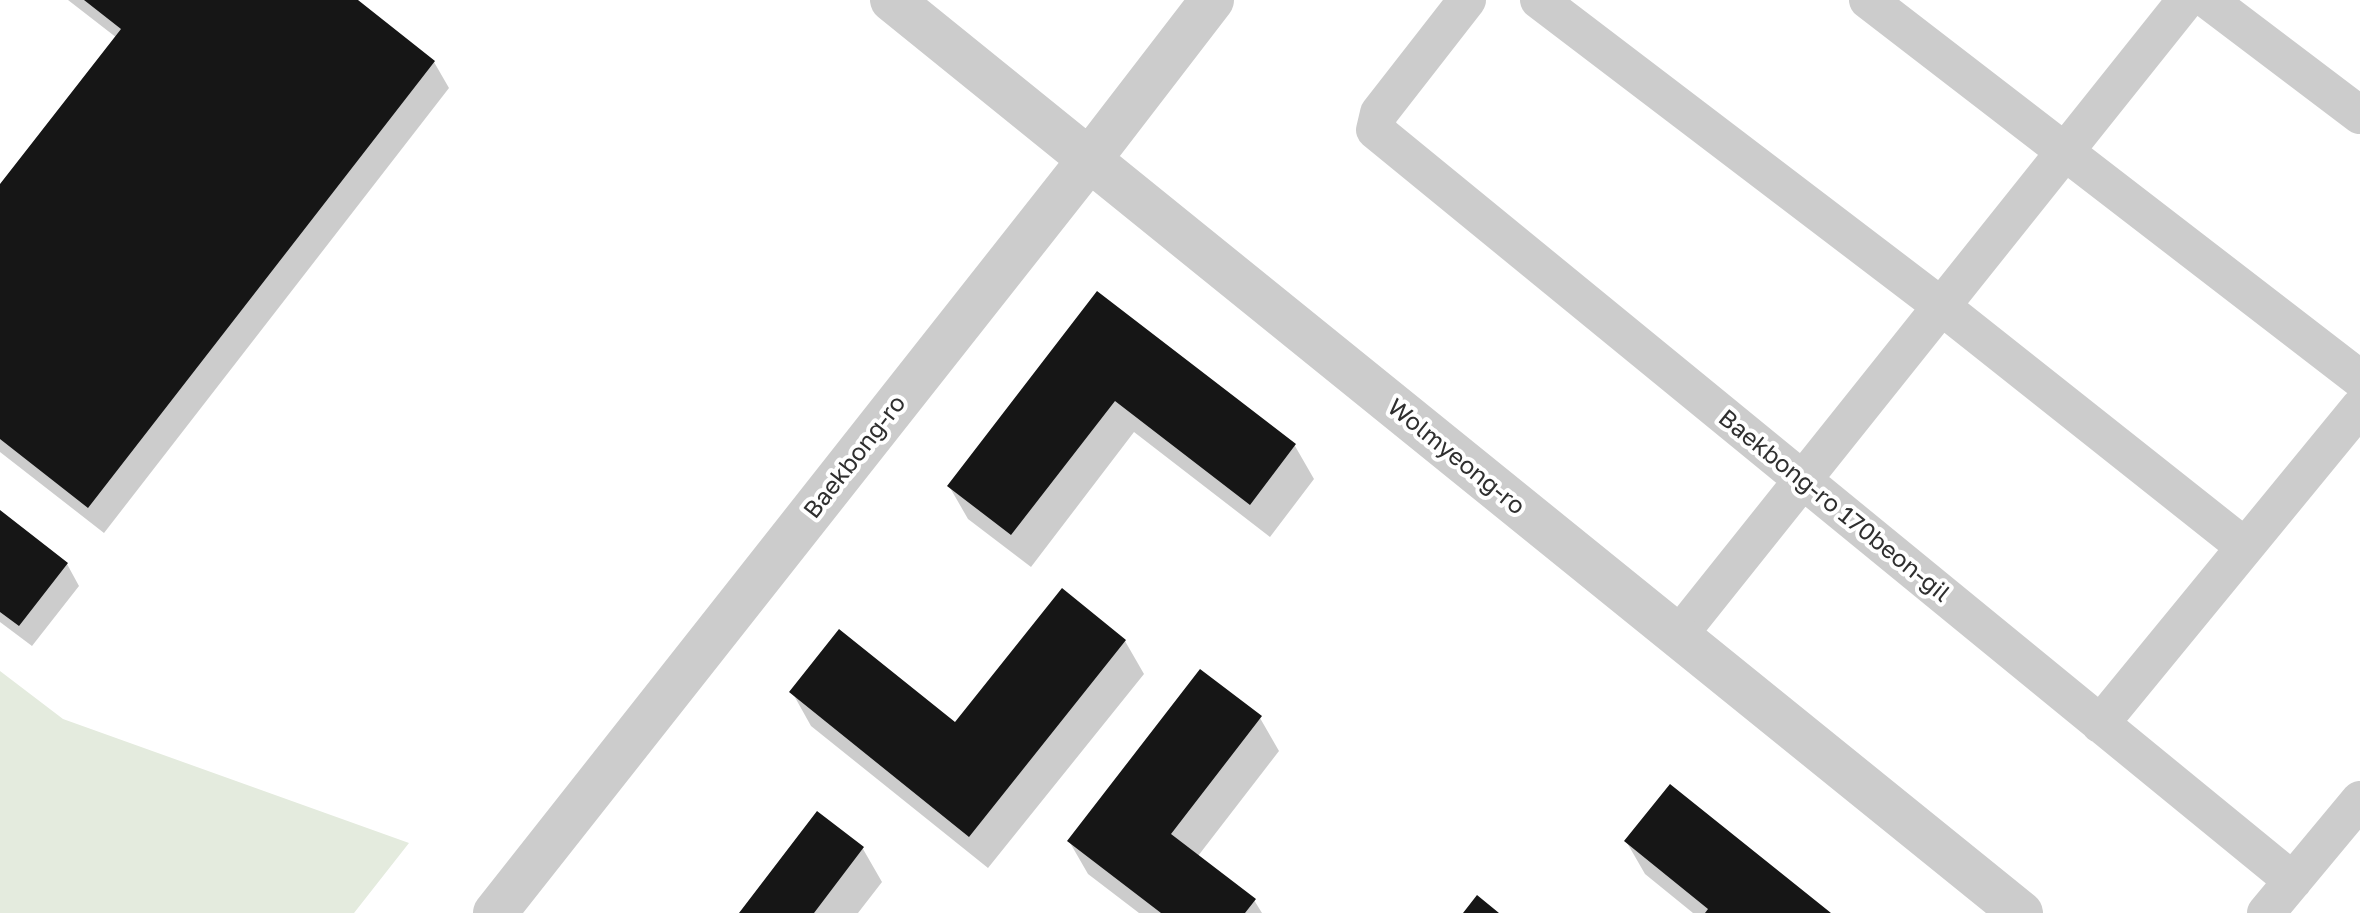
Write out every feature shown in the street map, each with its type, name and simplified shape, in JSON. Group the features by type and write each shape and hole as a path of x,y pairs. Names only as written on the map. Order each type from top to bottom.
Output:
{"street":[{"name":"Wolmyeong-ro","path":"892,0 2021,913"},
{"name":"Baekbong-ro","path":"495,913 1212,0"},
{"name":"Baekbong-ro 170beon-gil","path":"1467,0 1379,113 1375,130 2293,881"},
{"path":"1539,0 1941,306 2245,547"},
{"path":"1868,0 2360,379"},
{"path":"1678,636 2186,0"},
{"path":"2208,0 2360,115"},
{"path":"2100,724 2360,407"},
{"path":"2266,913 2360,800"}],"shaded area":[{"path":"0,671 63,719 409,843 354,913 0,913"}],"building":[{"path":"84,0 358,0 435,61 88,508 0,439 0,184 121,29"},
{"path":"1097,291 1296,444 1250,505 1115,401 1011,535 947,486"},
{"path":"0,510 68,563 19,626 0,612"},
{"path":"1062,588 1126,640 969,837 789,692 839,629 955,722"},
{"path":"1200,669 1262,716 1171,834 1256,899 1245,913 1161,913 1067,841"},
{"path":"1670,784 1831,913 1705,913 1708,909 1624,841"},
{"path":"817,811 864,847 814,913 739,913"},
{"path":"1477,895 1499,913 1463,913"}]}
